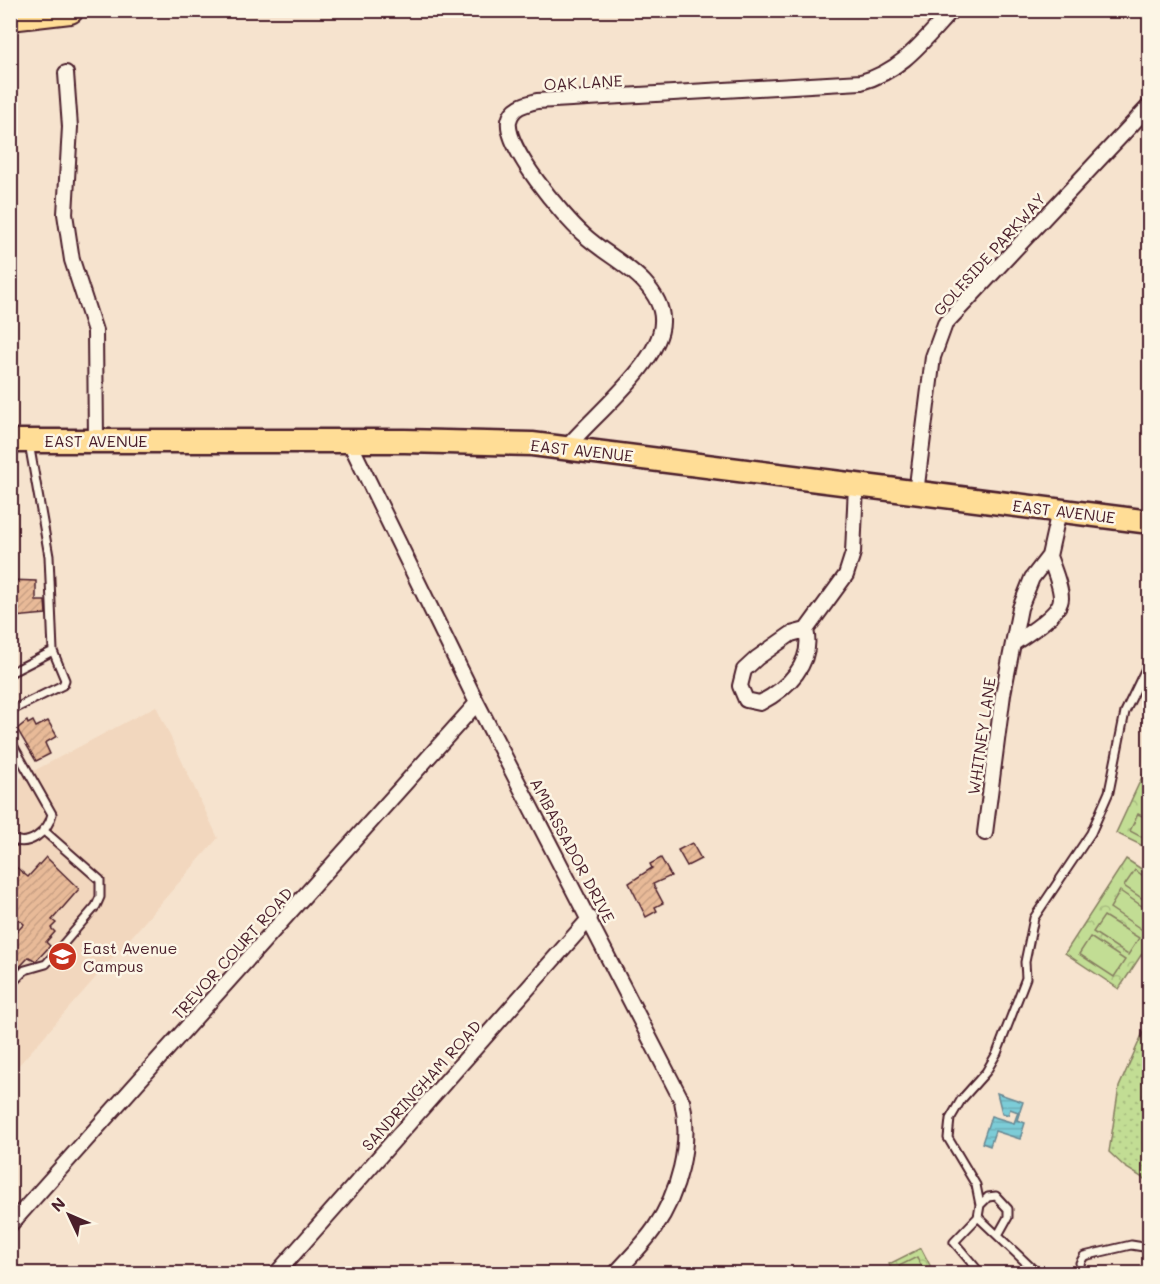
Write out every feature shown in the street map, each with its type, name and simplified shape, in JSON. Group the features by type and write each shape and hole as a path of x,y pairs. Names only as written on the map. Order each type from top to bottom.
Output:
{"highway":[{"path":"10,17 70,10"}],"main road":[{"name":"EAST AVENUE","path":"19,441 495,442 567,447 1149,522"}],"street":[{"name":"OAK LANE","path":"567,447 644,365 658,341 662,316 657,299 644,282 585,236 531,172 510,132 509,120 513,112 526,103 537,101 861,82 882,76 902,63 952,10"},
{"path":"66,73 70,127 65,214 72,260 95,332 96,440"},
{"name":"GOLFSIDE PARKWAY","path":"916,493 933,357 945,324 1149,105"},
{"name":"AMBASSADOR DRIVE","path":"349,441 477,703 590,918 682,1101 686,1133 680,1168 666,1210 653,1231 615,1274"},
{"path":"806,630 809,640 792,682 760,703 746,700 740,686 744,670 782,640 806,630 839,586 851,564 856,485"},
{"name":"WHITNEY LANE","path":"985,833 1003,694 1025,593 1049,556 1059,511"},
{"path":"1014,643 1054,612 1061,602 1062,595 1049,556"},
{"name":"TREVOR COURT ROAD","path":"10,1225 477,703"},
{"name":"SANDRINGHAM ROAD","path":"276,1274 590,918"}],"lane":[{"path":"10,711 63,684 65,680 53,651 49,556 19,441"},
{"path":"10,673 53,651"},
{"path":"981,1274 954,1242 978,1217 980,1205 976,1185 948,1138 950,1119 961,1100 986,1072 997,1053 1026,978 1029,932 1034,918 1091,833 1109,792 1125,712 1149,660"},
{"path":"10,740 52,814 50,822 29,842 21,843 10,838"},
{"path":"10,986 25,970 46,964 96,906 100,897 100,880 43,830"},
{"path":"980,1205 988,1197 996,1196 1008,1209 1008,1217 998,1235"},
{"path":"978,1217 1038,1274"},
{"path":"1081,1274 1080,1263 1084,1256 1119,1247 1140,1245 1149,1248"}],"shaded area":[{"name":"East Avenue Campus","path":"156,706 218,838 11,1074 11,783"}],"green space":[{"path":"1149,762 1149,849 1116,833"},
{"path":"1138,814 1149,819 1149,841 1130,831"},
{"path":"1126,859 1149,874 1149,943 1119,989 1065,953"},
{"path":"1135,870 1149,880 1149,903 1124,886"},
{"path":"1120,891 1149,911 1149,923 1144,931 1110,908"},
{"path":"1104,916 1139,938 1128,955 1093,932"},
{"path":"1090,937 1125,960 1114,977 1079,954"},
{"path":"1149,1019 1149,1182 1125,1167 1109,1152 1119,1087"},
{"path":"921,1248 934,1273 894,1273 889,1264"},
{"path":"917,1257 925,1273 903,1273 899,1266"}],"water":[{"path":"997,1093 1023,1102 1017,1120 1025,1123 1020,1139 995,1131 990,1146 982,1143 991,1116 1014,1123 1018,1112 1010,1109 1008,1115 1002,1113"}],"building":[{"path":"10,580 36,581 36,601 45,601 46,614 14,617 15,596 10,596"},
{"path":"27,721 28,724 33,721 36,727 48,721 57,736 45,743 50,754 36,761 17,729"},
{"path":"692,843 701,859 687,866 678,850"},
{"path":"46,857 79,889 52,920 56,923 51,928 55,932 46,942 50,946 36,961 29,957 10,977 10,939 24,924 10,912 10,862 28,877"},
{"path":"661,858 671,876 653,884 663,903 655,907 657,911 646,917 629,883 652,868 650,864"}],"place":[{"name":"East Avenue Campus","path":"62,956"}]}
